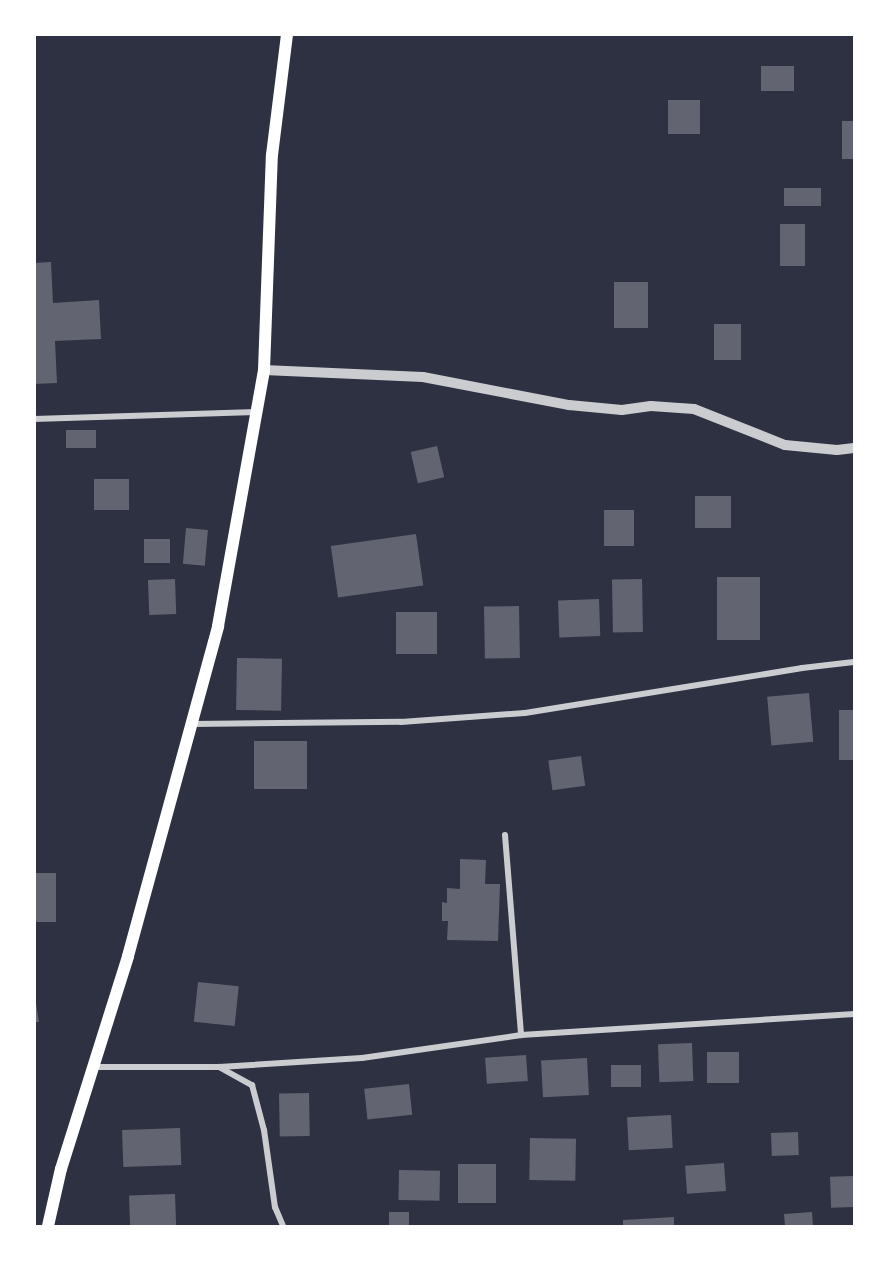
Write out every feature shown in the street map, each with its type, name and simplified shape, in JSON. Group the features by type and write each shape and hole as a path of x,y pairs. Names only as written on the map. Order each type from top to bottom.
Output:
{"main road":[{"path":"48,1227 61,1169 193,724 218,626 264,370 272,155 287,34"}],"street":[{"path":"264,370 423,377 568,405 622,410 651,406 694,409 785,445 837,450 855,448"},
{"path":"34,419 257,412"},
{"path":"193,724 401,722 525,712 802,668 855,662"},
{"path":"505,835 521,1035"},
{"path":"93,1067 219,1067 362,1058 521,1035 855,1014"},
{"path":"219,1067 252,1085 264,1130 275,1207 283,1227"}],"building":[{"path":"761,66 794,66 794,91 761,91"},
{"path":"668,100 700,100 700,134 668,134"},
{"path":"842,121 854,121 854,159 842,159"},
{"path":"784,188 821,188 821,206 784,206"},
{"path":"780,224 805,224 805,266 780,266"},
{"path":"51,262 53,303 99,300 101,339 55,341 57,383 34,384 34,263"},
{"path":"614,282 648,282 648,328 614,328"},
{"path":"714,324 741,324 741,360 714,360"},
{"path":"66,430 96,430 96,448 66,448"},
{"path":"437,446 444,477 418,483 411,452"},
{"path":"94,479 129,479 129,510 94,510"},
{"path":"695,496 731,496 731,528 695,528"},
{"path":"604,510 634,510 634,546 604,546"},
{"path":"186,528 208,530 205,566 183,564"},
{"path":"416,534 423,585 338,597 331,546"},
{"path":"144,539 170,539 170,563 144,563"},
{"path":"717,577 760,577 760,640 717,640"},
{"path":"175,579 176,614 149,615 148,580"},
{"path":"642,579 643,632 613,633 612,580"},
{"path":"599,599 600,636 559,637 558,600"},
{"path":"519,606 520,658 485,659 484,607"},
{"path":"396,612 437,612 437,654 396,654"},
{"path":"237,658 282,659 281,711 236,710"},
{"path":"809,693 813,742 771,745 767,697"},
{"path":"839,710 854,710 854,760 839,760"},
{"path":"254,741 307,741 307,789 254,789"},
{"path":"581,756 585,786 552,790 548,761"},
{"path":"460,859 486,860 485,884 500,884 498,941 447,940 448,921 442,921 442,902 447,903 447,888 460,889"},
{"path":"34,873 56,873 56,922 34,922"},
{"path":"198,982 239,986 235,1026 194,1022"},
{"path":"34,992 39,1022 34,1022"},
{"path":"692,1043 693,1081 659,1082 658,1044"},
{"path":"707,1052 739,1052 739,1083 707,1083"},
{"path":"526,1055 528,1081 487,1084 485,1058"},
{"path":"587,1058 589,1095 543,1097 541,1060"},
{"path":"611,1065 641,1065 641,1087 611,1087"},
{"path":"409,1084 412,1115 367,1120 364,1089"},
{"path":"309,1093 310,1136 280,1137 279,1094"},
{"path":"671,1115 673,1148 629,1150 627,1117"},
{"path":"180,1128 181,1165 123,1167 122,1130"},
{"path":"798,1132 799,1155 772,1156 771,1133"},
{"path":"530,1138 576,1139 575,1181 529,1180"},
{"path":"724,1163 726,1191 687,1194 685,1166"},
{"path":"458,1164 496,1164 496,1203 458,1203"},
{"path":"399,1170 440,1171 439,1201 398,1200"},
{"path":"853,1176 854,1207 831,1208 830,1177"},
{"path":"175,1194 176,1226 130,1226 129,1196"},
{"path":"389,1212 409,1212 409,1226 389,1226"},
{"path":"812,1212 813,1226 785,1226 784,1214"},
{"path":"674,1217 674,1226 623,1226 623,1220"}]}
